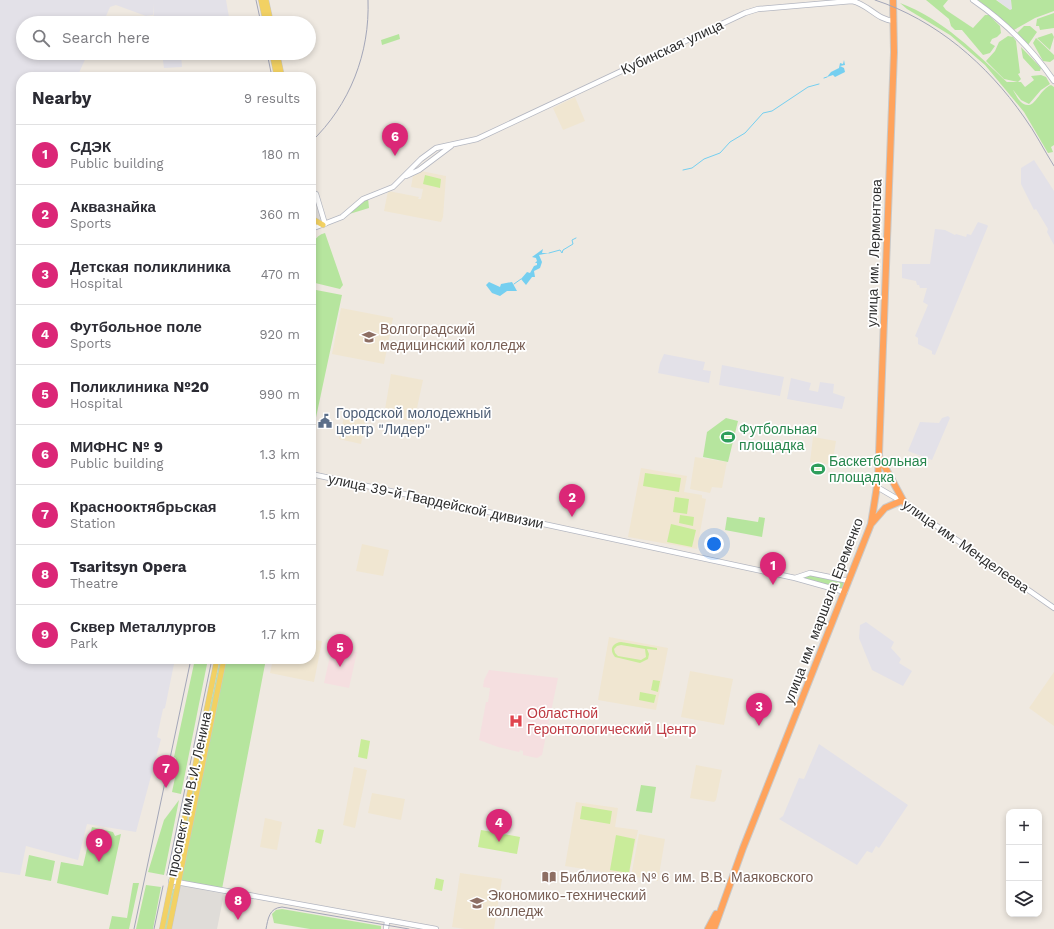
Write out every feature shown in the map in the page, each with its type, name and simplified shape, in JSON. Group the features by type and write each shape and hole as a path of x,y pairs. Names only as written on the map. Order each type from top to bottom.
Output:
{"highway":[{"path":"893,0 894,21"},
{"path":"894,21 897,0"},
{"name":"улица им. Лермонтова","path":"877,487 894,21"},
{"path":"871,524 885,508 903,502 883,466 878,452"},
{"name":"улица им. маршала Еременко","path":"714,929 724,899 871,524 877,487"},
{"name":"улица им. маршала Еременко","path":"708,929 724,899"}],"main road":[{"path":"261,0 264,16"},
{"path":"266,0 269,16"},
{"path":"973,0 998,19 1022,41 1054,81"},
{"name":"Кубинская улица","path":"316,227 342,218 360,201 393,187 429,152 436,148 477,139 745,13 758,9 852,1 860,3 885,20 894,21"},
{"path":"273,60 276,72"},
{"path":"278,60 281,72"},
{"name":"Кубинская улица","path":"404,177 419,170 443,150 456,144"},
{"path":"316,194 324,225"},
{"path":"316,221 324,225"},
{"name":"улица 39-й Гвардейской дивизии","path":"316,475 795,578 845,592"},
{"name":"улица им. Менделеева","path":"877,487 903,502 1054,608"},
{"name":"улица 39-й Гвардейской дивизии","path":"795,578 810,572 849,581"},
{"name":"проспект им. В.И. Ленина","path":"162,929 216,664"},
{"name":"проспект им. В.И. Ленина","path":"169,929 223,664"},
{"path":"171,881 436,929"},
{"path":"386,929 387,921"},
{"path":"397,928 398,922"}],"shaded area":[{"path":"0,0 226,0 229,16 154,16 153,3 153,15 146,16 116,5 110,7 106,16 16,16 16,60 85,60 79,72 16,72 16,664 174,664 165,708 163,709 157,737 161,739 136,832 87,824 78,860 26,846 20,875 0,872"},
{"path":"997,0 1011,0 1012,10 1010,10"},
{"path":"163,60 182,60 182,67 164,68"},
{"path":"575,97 585,121 563,130 553,108"},
{"path":"1034,160 1054,191 1054,245 1047,232 1048,229 1036,209 1034,210 1021,184 1021,168"},
{"path":"421,171 446,176 443,217 441,222 384,211 388,191 419,197 418,199 421,199 423,189 411,187 413,176"},
{"path":"316,195 324,224 316,226"},
{"path":"978,222 988,226 935,355 932,354 932,351 918,344 918,338 915,336 928,305 923,302 927,288 920,288 916,281 902,278 902,264 930,264 935,229 945,230 955,235 966,237 967,234 971,235"},
{"path":"341,308 393,318 384,364 332,354"},
{"path":"664,354 705,362 703,370 711,371 709,383 658,373"},
{"path":"722,365 784,377 780,396 719,385"},
{"path":"391,374 423,380 414,422 384,415"},
{"path":"791,378 811,383 809,390 818,392 820,382 834,384 833,393 845,397 842,409 787,399"},
{"path":"346,408 367,413 361,444 339,439"},
{"path":"948,416 950,418 932,460 908,451 920,422 939,423 942,418"},
{"path":"813,437 836,441 832,465 810,462"},
{"path":"695,457 727,462 722,488 712,487 710,493 690,489"},
{"path":"641,468 687,476 684,492 702,495 702,498 706,499 697,549 628,537"},
{"path":"362,544 389,550 383,576 356,571"},
{"path":"866,622 894,642 891,648 901,659 899,663 912,671 903,686 872,670 859,638 860,625"},
{"path":"609,637 668,648 656,710 598,700"},
{"path":"316,640 322,641 314,682 270,673 272,664 316,664"},
{"path":"332,647 357,652 349,688 324,683"},
{"name":"Областной Геронтологический Центр","path":"489,670 558,678 542,755 537,758 523,755 523,751 520,750 519,752 498,747 479,740 490,688 483,687 484,680"},
{"path":"690,671 733,679 724,725 681,717"},
{"path":"1054,672 1054,726 1029,708"},
{"path":"819,744 908,805 879,848 876,846 872,853 867,851 857,865 779,819 783,816 799,778 804,779"},
{"path":"696,765 722,770 716,800 714,802 690,798"},
{"path":"354,767 367,770 355,828 343,825"},
{"path":"372,793 405,799 401,820 368,813"},
{"path":"576,802 618,808 615,827 638,830 629,876 565,866"},
{"path":"265,818 282,822 277,850 260,847"},
{"path":"639,834 665,839 658,881 631,876"},
{"name":"Экономико-технический колледж","path":"460,873 502,879 494,929 465,929 452,927"},
{"path":"179,885 224,894 217,929 170,929"}],"green space":[{"path":"926,0 948,0 943,6 946,10 973,28 985,15 989,15 1000,26 1001,33 992,39 990,43 995,46 990,53 983,55 962,30 955,30 951,26 949,19"},
{"path":"978,0 996,0 1010,10 1012,9 1011,0 1054,0 1054,11 1035,18 1014,30"},
{"path":"900,3 931,18 945,27 1009,84 1019,100 1025,105 1032,104 1047,87 1051,85 1054,87 1054,145 1051,147 1053,152 1048,153 1024,112 985,65 950,35 907,9"},
{"path":"1054,13 1054,28 1040,30 1039,26 1036,26 1037,19"},
{"path":"1024,26 1030,26 1037,32 1028,45 1017,33"},
{"path":"1052,33 1054,37 1050,50 1037,38"},
{"path":"399,34 400,39 382,45 381,40"},
{"path":"1008,36 1013,37 1016,41 1020,73 1018,74 1021,79 1018,82 1004,79 986,61 995,51 999,42"},
{"path":"1036,38 1054,55 1054,59 1050,62 1043,61 1033,43"},
{"path":"1021,47 1041,68 1040,71 1035,71 1023,58"},
{"path":"1041,75 1046,77 1050,84 1041,90 1029,104 1021,100 1007,82 1021,82 1025,87 1034,80 1031,76"},
{"path":"425,175 441,179 440,188 423,184"},
{"path":"368,198 369,208 346,215"},
{"path":"325,233 343,285 340,289 316,283 316,239"},
{"path":"316,290 342,295 316,417"},
{"path":"726,418 738,421 728,462 703,457 707,432"},
{"name":"Футбольная площадка","path":"725,430 733,432 731,443 723,442"},
{"name":"Баскетбольная площадка","path":"816,463 821,464 819,475 814,474"},
{"path":"645,473 681,478 679,492 643,486"},
{"path":"675,497 689,499 687,514 673,512"},
{"path":"680,515 694,517 693,526 679,523"},
{"path":"727,517 758,522 759,517 765,518 762,537 725,530"},
{"path":"671,524 696,530 692,547 667,542"},
{"path":"811,575 846,583 844,589 805,579 805,577"},
{"path":"621,642 657,648 657,650 647,649 649,654 648,659 640,663 615,657 612,652 612,647","holes":["621,645 645,649 646,657 641,660 618,656 614,649"]},
{"path":"194,664 207,664 181,794 172,792 176,773 173,771 176,758 174,757"},
{"path":"219,664 221,664 176,876"},
{"path":"225,664 265,664 222,889 181,880"},
{"path":"653,680 660,681 658,692 651,690"},
{"path":"640,692 656,695 654,703 639,700"},
{"path":"361,739 370,741 367,759 358,757"},
{"path":"641,785 656,787 652,813 636,811"},
{"path":"179,800 164,875 148,872 164,820"},
{"path":"582,806 612,811 610,824 580,819"},
{"path":"92,827 113,832 115,836 121,834 108,895 57,883 61,862 83,866"},
{"path":"318,829 324,830 321,844 315,842"},
{"path":"481,830 520,837 517,854 478,847"},
{"path":"616,835 635,839 629,873 610,870"},
{"path":"29,855 55,861 51,881 25,876"},
{"path":"436,878 444,880 442,891 434,889"},
{"path":"133,883 139,883 129,929 109,929 112,916 127,918"},
{"path":"146,885 161,887 153,929 136,929"},
{"path":"173,889 175,889 167,929 164,929"},
{"path":"282,909 381,926 381,929 310,929 274,923 272,914 276,910"}],"water":[{"path":"844,60 845,65 840,66 844,68 845,72 835,77 833,75 827,77 831,72 839,68 840,63 843,64"},
{"path":"543,249 542,253 549,253 539,255 542,262 540,268 534,271 535,277 532,277 526,285 521,279 527,272 530,273 534,266 537,265 537,263 535,263 537,261 536,258 532,257"},
{"path":"489,282 500,287 501,284 512,282 517,291 507,291 500,296 492,293 486,285"}],"waterway":[{"path":"683,170 692,168 704,159 720,153 730,142 745,133 763,113 772,111 808,87 819,84"},
{"path":"549,253 560,250 562,253 563,250 573,244 572,240 576,238"},
{"path":"514,284 521,279"}],"tram line":[{"path":"256,0 259,16"},
{"path":"268,60 271,72"},
{"path":"167,875 211,664"},
{"path":"154,929 163,886"},
{"path":"266,929 270,915 274,909 282,907 409,929"}],"railway":[{"path":"316,137 337,112 355,77 365,39 368,20 368,0"},
{"path":"875,0 919,19 958,46 977,62 994,79 1024,117 1054,166"},
{"path":"134,929 190,664"}],"place":[{"name":"МИФНС № 9","path":"395,156"},
{"name":"Волгоградский медицинский колледж","path":"369,337"},
{"name":"Городской молодежный центр \"Лидер\"","path":"325,421"},
{"name":"Футбольная площадка","path":"728,437"},
{"name":"Баскетбольная площадка","path":"818,469"},
{"name":"Аквазнайка","path":"572,517"},
{"name":"СДЭК","path":"773,585"},
{"name":"Поликлиника №20","path":"340,667"},
{"name":"Областной Геронтологический Центр","path":"516,721"},
{"name":"Детская поликлиника","path":"759,726"},
{"name":"Краснооктябрьская","path":"166,788"},
{"name":"Футбольное поле","path":"499,842"},
{"name":"Сквер Металлургов","path":"99,862"},
{"name":"Библиотека № 6 им. В.В. Маяковского","path":"549,877"},
{"name":"Экономико-технический колледж","path":"477,903"},
{"name":"Tsaritsyn Opera","path":"238,920"}]}
